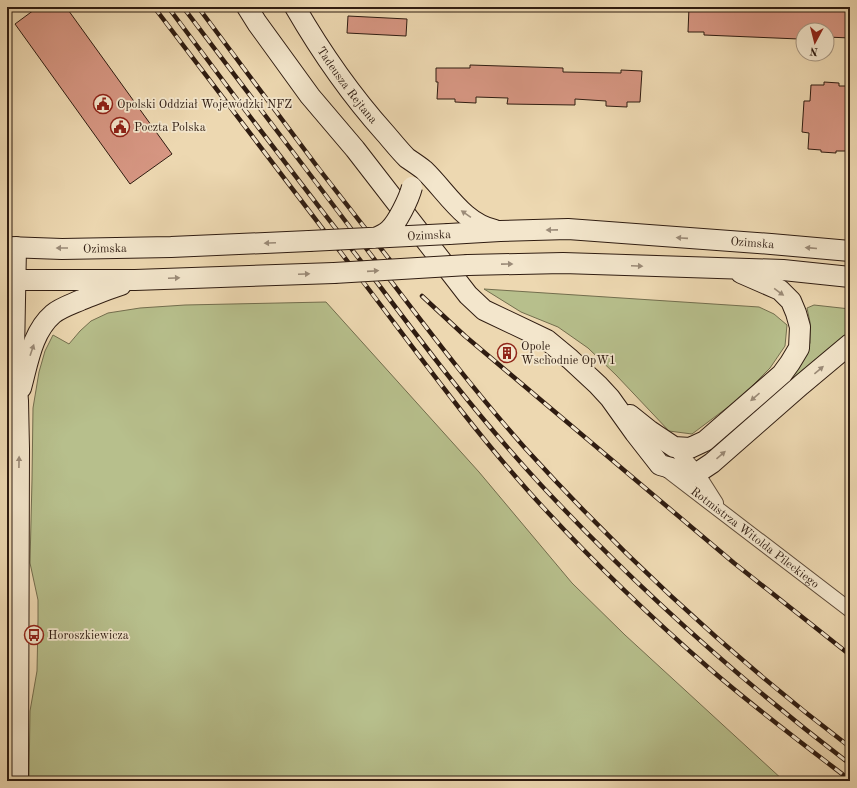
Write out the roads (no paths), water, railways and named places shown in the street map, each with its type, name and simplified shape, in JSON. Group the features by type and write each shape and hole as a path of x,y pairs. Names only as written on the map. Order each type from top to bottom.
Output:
{"street":[{"path":"247,7 310,96 355,149 468,295 484,310 547,340 570,360 610,398 660,465 697,473 712,463 850,344"},
{"name":"Tadeusza Rejtana","path":"295,7 331,66 369,116 408,158 424,170 460,211 480,225 500,231"},
{"path":"375,238 384,234 390,229 406,202 412,188 408,158"},
{"name":"Ozimska","path":"12,247 171,247 568,229 772,244 850,252"},
{"path":"12,247 11,280 14,353 18,401 19,449 18,781"},
{"path":"11,280 135,280 334,273 468,265 563,263 783,270 850,277"},
{"path":"674,447 690,448 705,441 782,374 799,348 800,327 791,301 780,290 732,269"},
{"path":"18,401 31,351 44,323 53,313 68,305 135,280"},
{"path":"610,398 650,431 674,447 697,473 720,510"},
{"name":"Rotmistrza Witolda Pileckiego","path":"660,465 850,610"}],"railway":[{"path":"154,7 445,390 486,442 530,493 595,561 686,648 744,698 850,780"},
{"path":"168,7 430,352 495,433 541,485 614,560 690,631 729,666 850,764"},
{"path":"183,7 443,349 525,448 601,528 681,605 764,678 850,747"},
{"path":"198,7 319,169 393,264"},
{"path":"422,296 465,336 734,563 850,655"}],"place":[{"name":"Opolski Oddział Wojewódzki NFZ","path":"103,104"},
{"name":"Poczta Polska","path":"120,127"},
{"name":"Opole Wschodnie OpW1","path":"507,353"},
{"name":"Horoszkiewicza","path":"34,635"}]}
